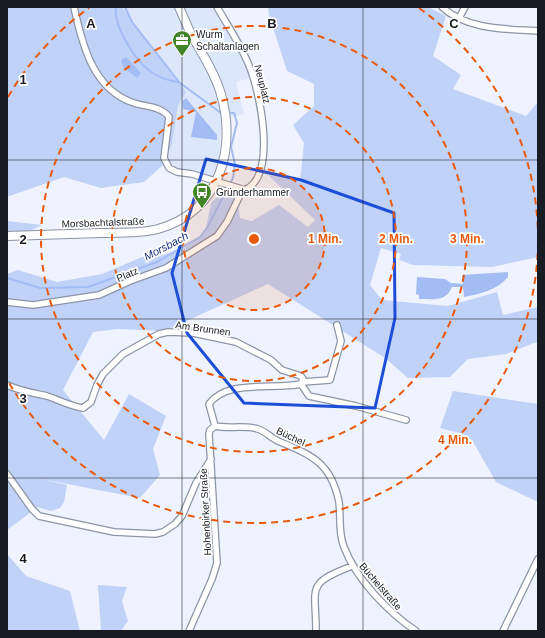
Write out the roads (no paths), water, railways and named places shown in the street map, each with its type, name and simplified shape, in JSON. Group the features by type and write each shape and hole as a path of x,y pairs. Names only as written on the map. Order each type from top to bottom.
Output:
{"main road":[{"name":"Morsbachtalstraße","path":"7,236 136,232 158,229 177,222 194,211 210,194 217,182 225,148 227,132 225,112 216,80 190,33 179,7"}],"street":[{"path":"74,7 80,38 86,54 105,84 124,100 162,109 169,117 164,158 166,166 177,172 192,174 242,191"},
{"name":"Neuplatz","path":"217,7 242,49 252,73 264,134 264,150 260,172 254,185 242,191"},
{"path":"442,7 459,18 478,25 538,32"},
{"path":"459,18 465,7"},
{"name":"Platz","path":"7,302 38,305 99,295 130,281 166,268 217,236 227,222 242,191"},
{"path":"7,474 32,509 39,516 99,530 155,534 168,530 182,516 196,483 211,459 209,434 210,430 215,426 209,404 213,399 243,387 267,387 330,380 341,341 337,325"},
{"name":"Am Brunnen","path":"7,385 26,393 47,396 73,406 83,408 91,402 103,374 123,354 160,334 178,331 236,342 271,360 282,370 301,376 302,383"},
{"path":"302,383 309,396 356,406 406,420"},
{"name":"Büchel","path":"215,426 256,428 277,440 309,454 322,464 338,497"},
{"name":"Hohenbirker Straße","path":"189,631 212,579 217,563 211,459"},
{"name":"Büchelstraße","path":"338,497 342,544 352,566 395,616 416,631"},
{"path":"503,631 538,559"},
{"path":"316,631 314,597 318,585 328,575 352,566"}],"waterway":[{"name":"Morsbach","path":"116,7 116,15 121,33 138,59 144,66 156,75 168,80 179,82"},
{"name":"Morsbach","path":"125,7 132,22 180,83 221,113"},
{"name":"Morsbach","path":"7,278 40,288 88,287 157,262 200,237 207,228 233,178 235,164 231,147 237,123 234,113 231,113"}],"place":[{"name":"Wurm Schaltanlagen","path":"182,57"},
{"name":"Gründerhammer","path":"202,209"}]}
